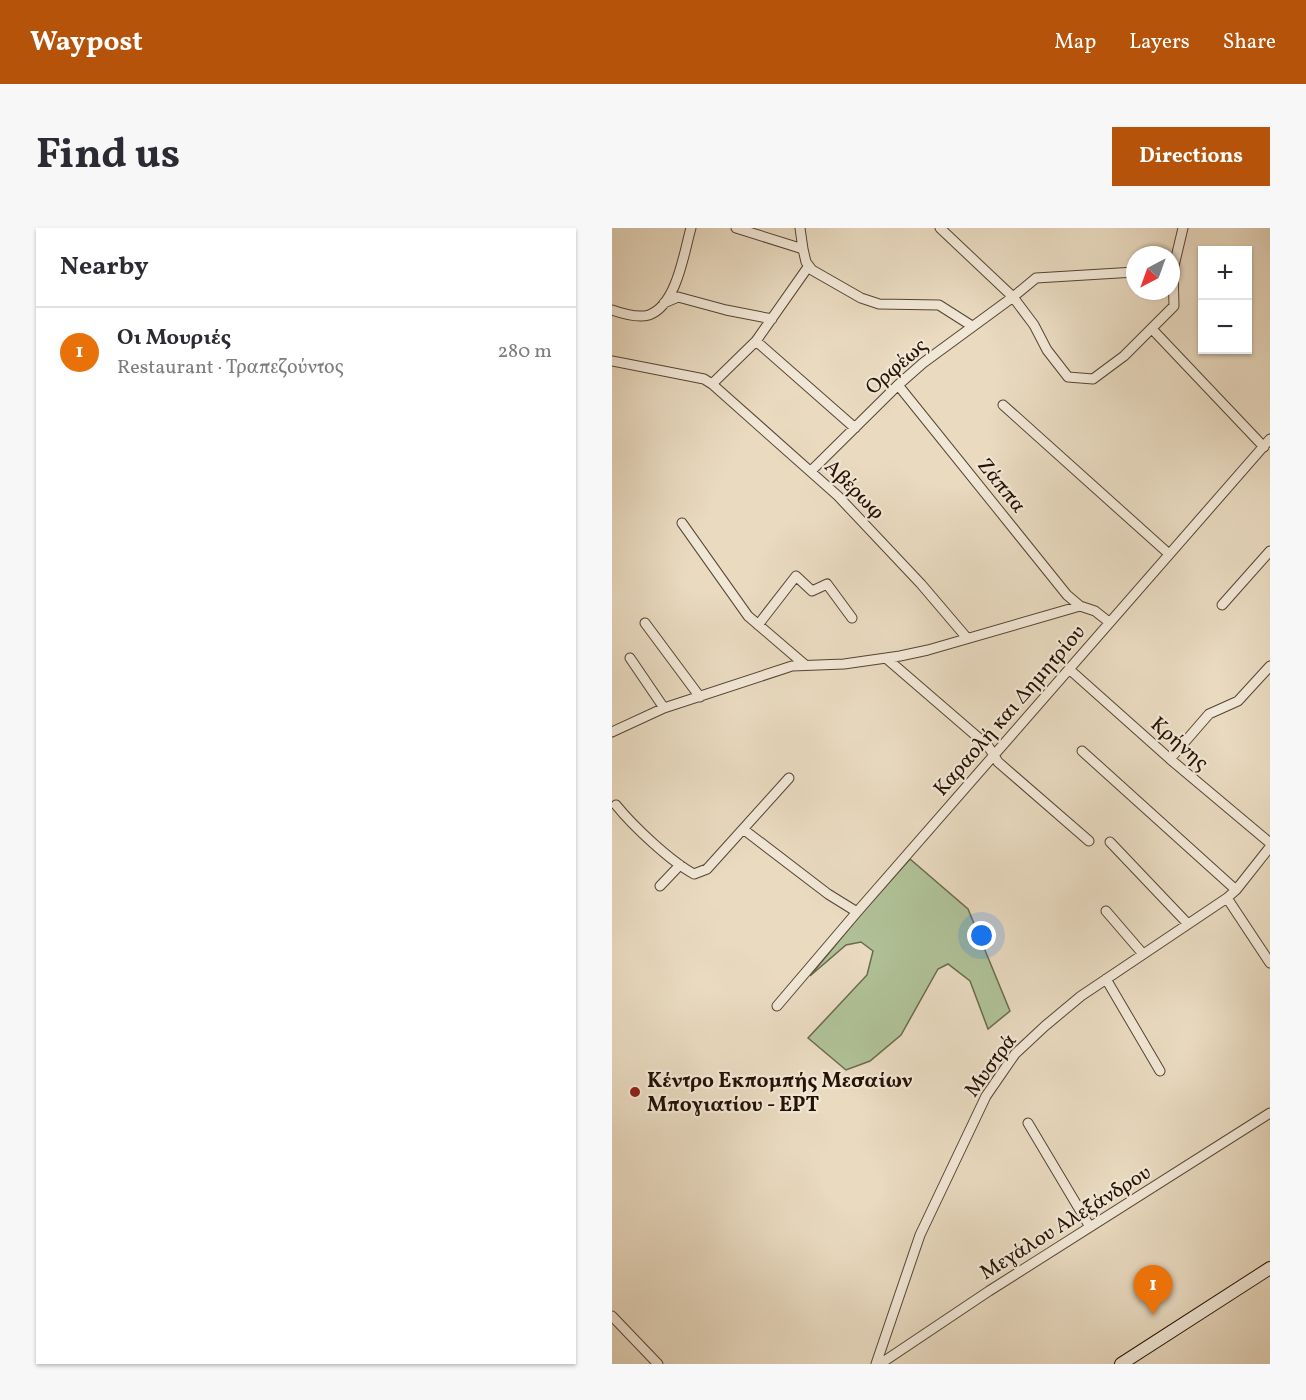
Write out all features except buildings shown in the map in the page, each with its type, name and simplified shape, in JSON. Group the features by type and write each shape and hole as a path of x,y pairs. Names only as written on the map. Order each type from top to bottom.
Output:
{"main road":[{"path":"1120,1364 1270,1268"}],"street":[{"path":"663,304 674,289 691,228"},
{"path":"736,228 803,249"},
{"path":"800,228 808,267 861,298 879,304 939,305 972,326"},
{"path":"940,228 1013,297 1034,325 1047,350 1068,377 1093,379 1125,356 1174,306 1174,300"},
{"path":"1178,246 1183,228"},
{"path":"612,360 708,382 756,341 808,267"},
{"name":"Ορφέως","path":"811,471 898,385 1036,278 1126,273"},
{"path":"612,310 649,315 663,304 678,297 772,319"},
{"path":"1152,329 1267,443"},
{"path":"756,341 855,428"},
{"name":"Αβέρωφ","path":"708,382 811,471 900,560 967,638"},
{"name":"Ζάππα","path":"898,385 1067,595 1080,606 1095,611 1109,622"},
{"path":"1003,405 1169,554"},
{"name":"Καραολή και Δημητρίου","path":"777,1006 856,912 1267,443"},
{"path":"682,523 748,616 804,664"},
{"path":"1222,605 1270,551"},
{"path":"758,625 796,576 813,591 827,584 852,618"},
{"path":"612,732 664,708 792,666 844,664 928,650 1080,606"},
{"path":"645,623 700,697"},
{"path":"630,658 664,708"},
{"path":"886,658 988,746 998,762 1089,841"},
{"path":"1170,759 1209,714 1238,701 1270,666"},
{"name":"Κρήνης","path":"1069,669 1270,845"},
{"path":"1082,751 1236,890"},
{"path":"616,805 628,820 680,865 694,874 707,869 789,778"},
{"path":"743,829 835,900 856,912"},
{"path":"1110,842 1188,924"},
{"name":"Μυστρά","path":"878,1364 897,1299 920,1236 986,1096 1016,1054 1068,1006 1227,898 1236,890 1270,845"},
{"path":"660,886 680,865"},
{"path":"1227,898 1270,963"},
{"path":"1107,911 1143,954"},
{"path":"1106,979 1160,1071"},
{"name":"Μεγάλου Αλεξάνδρου","path":"878,1364 1270,1113"},
{"path":"1028,1123 1089,1227"},
{"path":"612,1316 658,1364"}],"green space":[{"path":"910,859 968,909 1010,1011 988,1029 970,981 948,964 938,969 901,1035 870,1061 846,1070 808,1038 867,975 873,951 861,942 846,945 810,976"}],"place":[{"name":"Κέντρο Εκπομπής Μεσαίων Μπογιατίου - ΕΡΤ","path":"635,1092"},
{"name":"Οι Μουριές","path":"1153,1315"}]}
